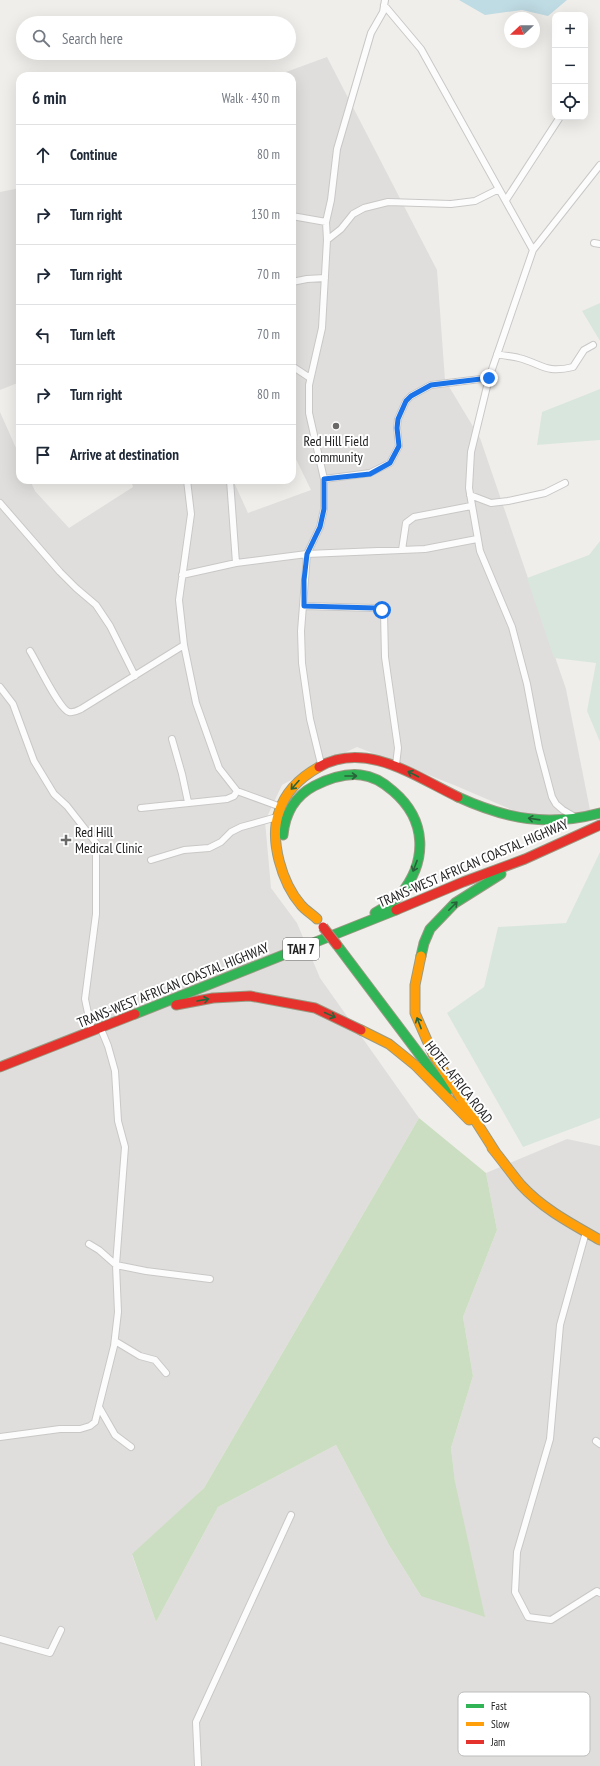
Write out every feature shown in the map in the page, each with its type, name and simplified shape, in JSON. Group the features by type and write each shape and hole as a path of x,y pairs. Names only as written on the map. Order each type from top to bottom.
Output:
{"main road":[{"path":"317,919 301,904 281,869 277,851 277,817 292,787 305,775 321,764 342,758 364,756 396,765 462,799 504,815 547,821 577,818 600,813"},
{"path":"317,919 303,902 285,865 282,847 283,828 289,811 304,792 325,780 346,775 366,776 384,785 400,798 414,816 420,850 415,867 399,895 388,905 349,930"},
{"name":"TRANS-WEST AFRICAN COASTAL HIGHWAY","path":"0,1067 349,930 463,882 525,859 600,825"},
{"path":"496,1153 433,1054 415,1013 415,985 424,943 430,929 455,903 525,859"},
{"name":"HOTEL AFRICA ROAD","path":"317,919 469,1120 522,1186 567,1223 600,1240"},
{"path":"112,1024 174,1006 213,998 250,996 315,1008 390,1044 415,1065 469,1120"}],"street":[{"path":"384,2 421,49 533,250"},
{"path":"321,764 310,719 302,663 301,631 307,554 320,527 324,509 324,479 309,412 310,378 322,328 327,240 326,222 332,194 337,149 371,33 383,12 384,2"},
{"path":"506,200 558,120"},
{"path":"577,818 563,810 556,804 552,797 539,748 527,684 512,626 480,551 469,488 471,452 489,378 533,250 600,165"},
{"path":"327,240 341,229 353,214 364,208 388,202 451,204 475,201 499,189"},
{"path":"296,217 326,222"},
{"path":"296,281 325,278"},
{"path":"497,354 519,358 542,368 562,370 573,367 584,350 593,345"},
{"path":"296,369 310,378"},
{"path":"324,479 370,474 390,463 399,446 397,428 398,419 406,401 411,396 431,385 489,378"},
{"path":"470,495 491,503 508,501 545,493 565,483"},
{"path":"188,484 191,514 179,600 184,645 196,703 219,768 238,791 250,797 281,807"},
{"path":"230,484 236,563"},
{"path":"0,503 60,572 96,605 110,626 135,676"},
{"path":"402,550 406,523 414,517 471,506"},
{"path":"182,575 236,563 307,554 425,549 477,539"},
{"path":"304,606 375,608 382,610 384,613 385,657 398,748 396,765"},
{"path":"30,651 55,697 67,711 71,712 81,709 184,645"},
{"path":"0,687 13,704 34,761 54,794 67,806 96,843 96,914 85,999 92,1032"},
{"path":"172,739 188,802"},
{"path":"141,808 227,799 234,796 238,791"},
{"path":"152,860 184,850 209,848 221,842 231,832 241,827 277,817"},
{"path":"0,1437 60,1429 80,1429 90,1426 96,1422 115,1341 118,1312 116,1265 125,1147 118,1121 115,1071 101,1028"},
{"path":"586,1232 560,1325 550,1439 517,1552 515,1592 528,1617 551,1620 597,1591 600,1592"},
{"path":"90,1244 116,1265 146,1271 210,1279"},
{"path":"115,1341 140,1356 156,1360 166,1373"},
{"path":"99,1408 115,1435 131,1447"},
{"path":"198,1766 196,1722 291,1515"},
{"path":"0,1639 50,1653 61,1630"}],"shaded area":[{"path":"327,57 437,270 445,380 480,438 566,689 591,815 531,818 454,785 357,747 326,761 282,785 265,821 271,888 297,923 320,978 419,1118 204,1488 132,1555 156,1622 218,1507 336,1445 389,1545 421,1596 455,1482 451,1448 473,1376 463,1317 497,1230 486,1173 567,1139 600,1146 600,1766 0,1766 0,412 16,448 16,484 32,484 35,491 69,528 133,487 132,484 235,484 248,513 311,490 296,459 296,72 286,72"},
{"path":"16,189 16,384 0,390 0,192"},
{"path":"600,303 600,341 582,311"},
{"path":"600,389 600,440 537,445 542,412"},
{"path":"600,541 600,742 587,711 596,663 554,658 527,578 589,555"},
{"path":"600,852 600,1118 523,1147 447,1013 484,987 498,927 566,923"}],"green space":[{"path":"419,1118 486,1173 497,1230 463,1317 473,1376 451,1448 455,1482 485,1617 421,1596 389,1545 336,1445 218,1507 156,1622 132,1554 204,1488"}],"water":[{"path":"459,0 567,0 548,16 540,14 540,12 522,10 485,15"}],"traffic: fast":[{"path":"283,835 286,820 292,806 301,795 314,786 337,777 355,775 369,777 386,785 404,802 412,815 418,828 420,841 419,855 416,868 400,895 391,903 375,913"},
{"path":"458,797 493,811 545,820 563,820 600,813"},
{"path":"421,956 424,943 430,929 455,903 501,874"},
{"path":"135,1014 396,910"},
{"path":"337,945 447,1091"}],"traffic: slow":[{"path":"317,919 304,909 288,885 279,861 276,823 285,798 294,786 306,775 319,767"},
{"path":"421,956 415,985 415,1013 433,1054 496,1153"},
{"path":"361,1030 389,1044 415,1065 469,1120"},
{"path":"492,1148 521,1185 530,1194 558,1216 600,1240"}],"traffic: jam":[{"path":"319,767 337,760 355,757 373,759 390,764 408,772 458,797"},
{"path":"396,910 463,882 525,859 600,825"},
{"path":"323,927 337,945"},
{"path":"176,1005 213,998 250,996 315,1008 361,1030"},
{"path":"0,1067 135,1014"}],"place":[{"name":"Red Hill Field community","path":"336,426"},
{"name":"Red Hill Medical Clinic","path":"66,840"}],"route":[{"path":"382,610 375,608 304,606 304,580 307,554 320,527 324,509 324,479 370,474 390,463 399,446 397,428 398,419 406,401 411,396 431,385 489,378"}]}
